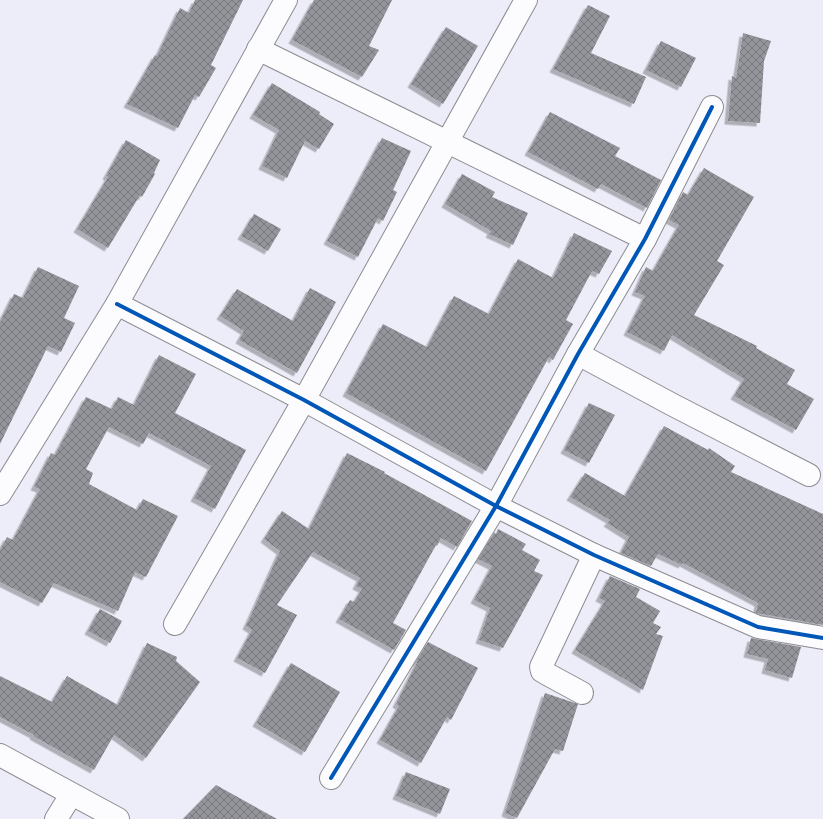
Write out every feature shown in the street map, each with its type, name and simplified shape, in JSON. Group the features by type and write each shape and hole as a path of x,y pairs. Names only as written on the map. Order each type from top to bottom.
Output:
{"street":[{"path":"0,494 117,304 286,0"},
{"path":"175,624 304,400 526,0"},
{"path":"258,49 646,239"},
{"path":"331,778 496,506 578,354 646,239 712,107"},
{"path":"117,304 304,400 496,506 594,555 758,627 823,638"},
{"path":"578,354 809,475"},
{"path":"582,693 542,671 541,667 594,555"},
{"path":"0,755 71,795 118,819"},
{"path":"56,819 71,795"}],"building":[{"path":"195,0 243,0 211,65 216,68 199,97 195,95 178,128 127,104 155,55 157,56 180,8 189,13"},
{"path":"314,0 392,0 369,46 379,50 362,77 292,40"},
{"path":"588,5 610,16 591,53 646,77 634,104 553,69"},
{"path":"446,27 478,46 443,104 411,84"},
{"path":"743,33 771,41 764,61 760,123 728,121 732,76 736,78"},
{"path":"661,41 696,58 681,87 646,70"},
{"path":"272,83 320,112 319,114 334,124 319,149 305,141 287,178 262,166 279,130 253,115"},
{"path":"550,112 620,148 615,156 661,180 647,208 601,184 598,189 528,152"},
{"path":"382,138 411,151 393,190 397,192 383,221 378,218 358,257 327,241"},
{"path":"126,140 160,160 154,173 155,174 142,197 140,195 108,248 77,229 108,177 106,176"},
{"path":"704,168 754,197 717,261 724,265 694,315 757,346 756,348 795,370 787,384 814,399 796,430 734,396 744,379 672,335 664,351 627,332 645,296 635,292 646,267 653,271 679,225 669,220 683,192 688,195"},
{"path":"462,174 495,192 492,197 528,213 513,245 489,234 491,231 445,204"},
{"path":"254,214 281,229 268,251 241,236"},
{"path":"574,233 612,251 599,274 592,271 566,320 573,324 553,360 549,357 486,471 346,393 383,324 427,347 454,296 489,314 518,259 553,278"},
{"path":"38,267 79,286 64,318 75,323 61,352 48,346 0,444 0,322 14,294 23,298"},
{"path":"310,288 336,302 297,373 239,340 244,331 220,316 237,289 293,321"},
{"path":"159,355 196,374 175,413 246,450 215,509 194,498 211,466 149,433 143,444 109,427 86,469 93,473 89,484 137,510 143,499 178,516 146,577 135,572 118,611 54,583 42,603 0,582 0,550 7,537 13,540 40,489 34,487 51,453 55,455 86,397 112,409 118,397 134,405"},
{"path":"589,403 615,415 589,463 564,450"},
{"path":"664,426 708,450 709,448 735,466 731,472 823,514 823,625 756,613 758,603 683,563 682,565 658,554 651,566 621,553 629,537 607,523 610,520 570,497 585,473 625,496"},
{"path":"347,453 385,472 384,473 472,521 457,547 441,538 437,546 436,545 393,623 406,630 394,650 339,619 350,600 354,602 362,589 356,586 360,578 313,552 277,605 297,615 265,673 237,658 252,630 246,626 280,551 264,539 282,511 309,529"},
{"path":"498,529 526,544 522,550 540,560 534,571 543,575 503,648 479,640 490,608 474,600 492,566 478,559"},
{"path":"610,576 640,589 636,597 660,611 653,623 661,627 656,634 663,636 643,690 575,650 605,601 599,598"},
{"path":"100,609 122,621 110,643 88,631"},
{"path":"751,638 801,647 792,678 765,670 768,659 747,654"},
{"path":"428,642 478,668 451,720 447,717 421,763 380,740 399,706 396,704 417,663 416,662"},
{"path":"147,643 177,657 176,661 200,682 146,758 114,735 94,770 0,717 0,676 52,702 67,676 118,705"},
{"path":"291,663 340,692 305,752 256,723"},
{"path":"545,693 578,704 563,751 555,749 517,818 505,813"},
{"path":"406,772 450,789 440,814 396,796"},
{"path":"216,785 277,819 183,819"}],"cycle path":[{"path":"331,778 496,506 578,354 645,239 712,107"},
{"path":"117,304 304,400 496,506 594,555 758,627 823,638"}]}
